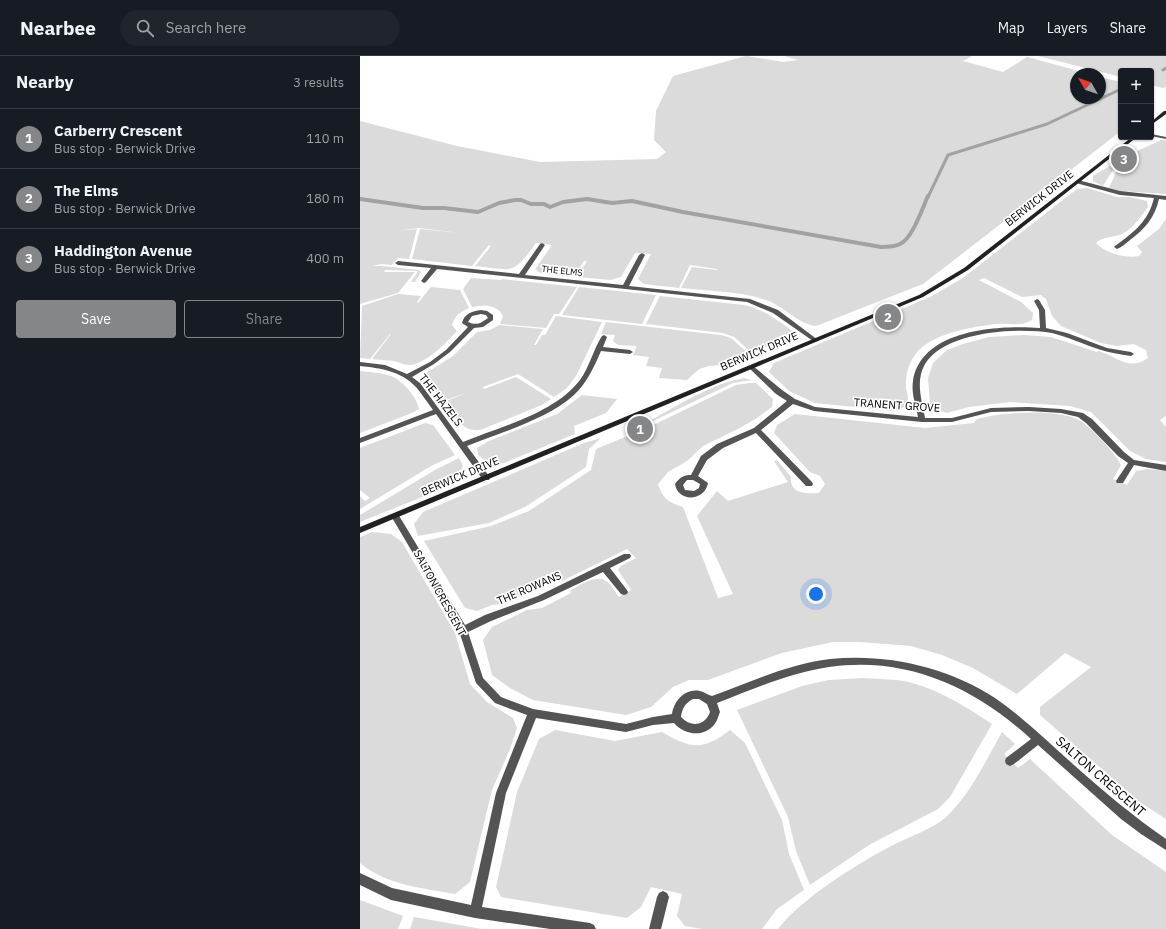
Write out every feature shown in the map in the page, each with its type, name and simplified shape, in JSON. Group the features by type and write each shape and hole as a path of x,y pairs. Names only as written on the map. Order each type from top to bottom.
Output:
{"street":[{"path":"1154,122 1166,112"},
{"path":"1154,136 1166,138"},
{"name":"BERWICK DRIVE","path":"360,530 921,296 945,283 966,269 1131,140"},
{"path":"1078,182 1120,193 1166,198"},
{"path":"1117,247 1135,234 1150,220 1155,209 1157,197"},
{"name":"THE ELMS","path":"521,276 542,245"},
{"path":"625,287 642,255"},
{"name":"THE ELMS","path":"398,263 748,300 763,304 777,311 815,340"},
{"path":"424,281 435,267"},
{"path":"1037,301 1042,310 1043,330"},
{"path":"408,376 432,363 448,351 472,326"},
{"path":"922,420 916,381 919,367 928,354 941,345 959,338 983,332 1012,329 1043,330 1060,333 1103,348 1131,354"},
{"path":"462,445 545,411 560,403 572,394 581,383 599,349 604,336"},
{"path":"599,349 630,352"},
{"name":"THE HAZELS","path":"360,364 392,368 408,376 418,385 486,478"},
{"name":"TRANENT GROVE","path":"751,367 778,392 792,401 814,409 922,420 952,420 991,410 1029,408 1061,411 1080,415 1089,421 1121,454 1132,462 1166,468"},
{"path":"694,477 704,458 720,446 757,430 792,401"},
{"path":"360,441 437,411"},
{"path":"757,430 809,484"},
{"path":"1120,481 1132,462"},
{"name":"SALTON CRESCENT","path":"395,516 463,630 479,680 498,700 534,713 626,728 653,720 676,718"},
{"name":"THE ROWANS","path":"463,630 541,598 627,556"},
{"path":"604,567 624,592"},
{"name":"SALTON CRESCENT","path":"711,701 804,668 850,661 894,663 940,675 981,694 1012,716 1115,810 1137,827 1166,845"},
{"path":"700,695 711,701 714,706 714,718 704,727 698,729 685,727 676,718 678,706 687,697 700,695"},
{"path":"476,912 501,793 534,713"},
{"name":"SALTON CRESCENT","path":"1010,761 1038,739"},
{"path":"360,879 391,894 476,912 590,929"},
{"path":"655,929 664,897"}],"shaded area":[{"path":"746,56 784,62 798,60 784,56 972,56 963,61 1003,72 1027,57 1070,69 1070,104 1106,104 1106,78 1118,81 1118,133 923,284 816,326 803,322 771,302 753,296 681,288 692,267 717,269 690,265 679,288 644,284 638,279 651,254 635,253 621,277 611,280 577,277 587,261 584,261 574,276 541,273 537,271 536,268 552,245 536,243 522,261 516,266 505,269 475,266 491,246 489,245 472,266 412,259 420,229 460,233 419,228 396,231 417,229 409,259 398,258 392,265 381,264 373,266 419,270 421,272 415,282 411,282 418,271 385,270 384,272 415,272 398,293 360,304 360,121 457,146 540,162 657,159 666,152 654,140 656,111 673,76"},
{"path":"1038,56 1166,56 1166,87 1163,88 1154,86 1154,68 1118,68 1118,76 1106,73 1106,68 1085,68"},
{"path":"1161,140 1166,140 1166,194 1120,191 1109,188 1119,166 1130,160 1133,153"},
{"path":"1113,164 1116,165 1103,186 1093,181 1093,176"},
{"path":"1087,188 1117,197 1130,197 1147,201 1148,207 1130,229 1122,234 1101,239 1096,243 1100,247 1110,252 1128,257 1139,256 1142,252 1137,246 1159,229 1166,219 1166,416 1160,420 1166,427 1166,462 1146,459 1130,451 1091,412 1070,406 1010,402 969,407 947,413 935,409 930,404 928,378 933,363 947,350 989,337 1024,335 1051,337 1097,352 1105,353 1123,362 1135,364 1148,358 1146,350 1134,344 1117,346 1101,343 1061,326 1052,316 1046,299 1041,295 1022,297 984,278 979,280 1021,302 1033,313 1032,320 1019,324 996,324 956,331 928,343 916,353 911,362 906,377 908,401 905,406 900,409 895,411 815,403 789,391 769,372 774,363 930,297 963,278 1077,189"},
{"path":"471,278 502,279 577,287 559,314 554,314 546,328 500,324 503,316 494,307 472,307 463,289"},
{"path":"431,287 460,290 469,308 460,312 456,316 452,325 457,331 448,341 429,357 415,364 407,365 394,361 372,359 390,334 370,359 360,358 362,306 398,294 421,296 417,302 418,303"},
{"path":"579,287 656,295 642,324 562,315"},
{"path":"660,296 751,307 774,318 791,330 793,334 790,337 752,353 734,337 723,333 646,324"},
{"path":"556,316 602,322 576,376 567,388 554,397 518,374 483,387 484,389 516,377 551,399 542,405 480,430 473,430 463,426 455,418 444,402 466,393 443,401 426,378 426,373 453,356 477,332 490,330 499,325 543,329 534,345 536,345 542,335 545,335"},
{"path":"606,322 721,335 731,338 749,354 729,364 709,366 699,369 687,380 659,378 662,368 646,366 649,357 633,355 637,346 618,345 613,341 615,335 601,334"},
{"path":"360,371 384,374 396,378 405,385 418,404 419,409 360,433"},
{"path":"744,378 752,380 733,383 651,422 650,421 708,390"},
{"path":"756,383 773,399 772,407 738,429 703,446 687,461 668,472 658,484 664,497 683,507 718,598 733,594 697,516 717,491 728,501 788,482 774,461 777,460 791,477 793,487 800,492 819,493 825,484 820,476 810,472 774,433 777,425 795,414 925,428 974,423 977,419 1013,413 1055,414 1077,419 1101,439 1121,465 1113,479 1127,485 1136,471 1147,469 1166,471 1166,819 1141,803 1040,715 1040,707 1091,667 1065,653 1017,694 973,668 942,655 911,646 860,642 833,642 782,653 708,680 689,680 673,687 651,707 626,715 533,700 510,688 492,675 483,640 492,627 527,610 542,608 571,593 570,591 578,586 597,579 602,579 608,582 619,597 631,590 618,570 621,566 636,558 627,549 562,581 559,578 507,603 492,605 477,611 465,608 424,541 491,526 529,511 591,470 596,449 647,428 736,385"},
{"path":"582,395 617,399 606,413 574,426 575,434 504,463 487,462 478,455 477,448 489,441 557,414"},
{"path":"425,423 433,425 455,455 431,466 360,509 360,496 365,501 370,498 360,490 360,448"},
{"path":"601,438 589,449 586,467 525,507 489,523 418,536 414,524 423,512 584,443"},
{"path":"459,458 463,466 457,478 442,489 360,522 360,515 435,470"},
{"path":"372,532 391,534 402,542 455,633 470,684 487,702 513,718 517,728 510,749 492,790 470,882 455,894 393,881 370,870 360,863 360,537"},
{"path":"862,678 897,680 923,686 958,703 992,724 950,797 938,809 869,845 810,885 796,851 788,817 737,710 802,686 829,680"},
{"path":"555,730 615,741 662,732 681,742 697,745 712,742 730,730 745,743 782,820 789,854 804,890 777,909 762,929 702,929 685,926 677,916 682,894 651,887 641,907 627,918 501,897 496,887 517,792 539,739"},
{"path":"1002,732 1015,744 1004,754 1018,768 1030,759 1112,835 1166,872 1166,929 778,929 801,905 847,871 945,818 970,789"},
{"path":"360,900 403,916 398,929 360,929"},
{"path":"414,917 482,929 410,929"}],"waterway":[{"path":"928,197 948,155 1047,124 1118,90"},
{"path":"360,199 423,208 444,208 478,212 499,203 515,200 521,200 531,204 544,204 550,207 563,202 587,199 612,203 632,201 683,212 881,247 890,247 900,244 909,236 928,196"}],"place":[{"name":"Haddington Avenue","path":"1124,159"},
{"name":"The Elms","path":"888,317"},
{"name":"Carberry Crescent","path":"640,429"}]}
